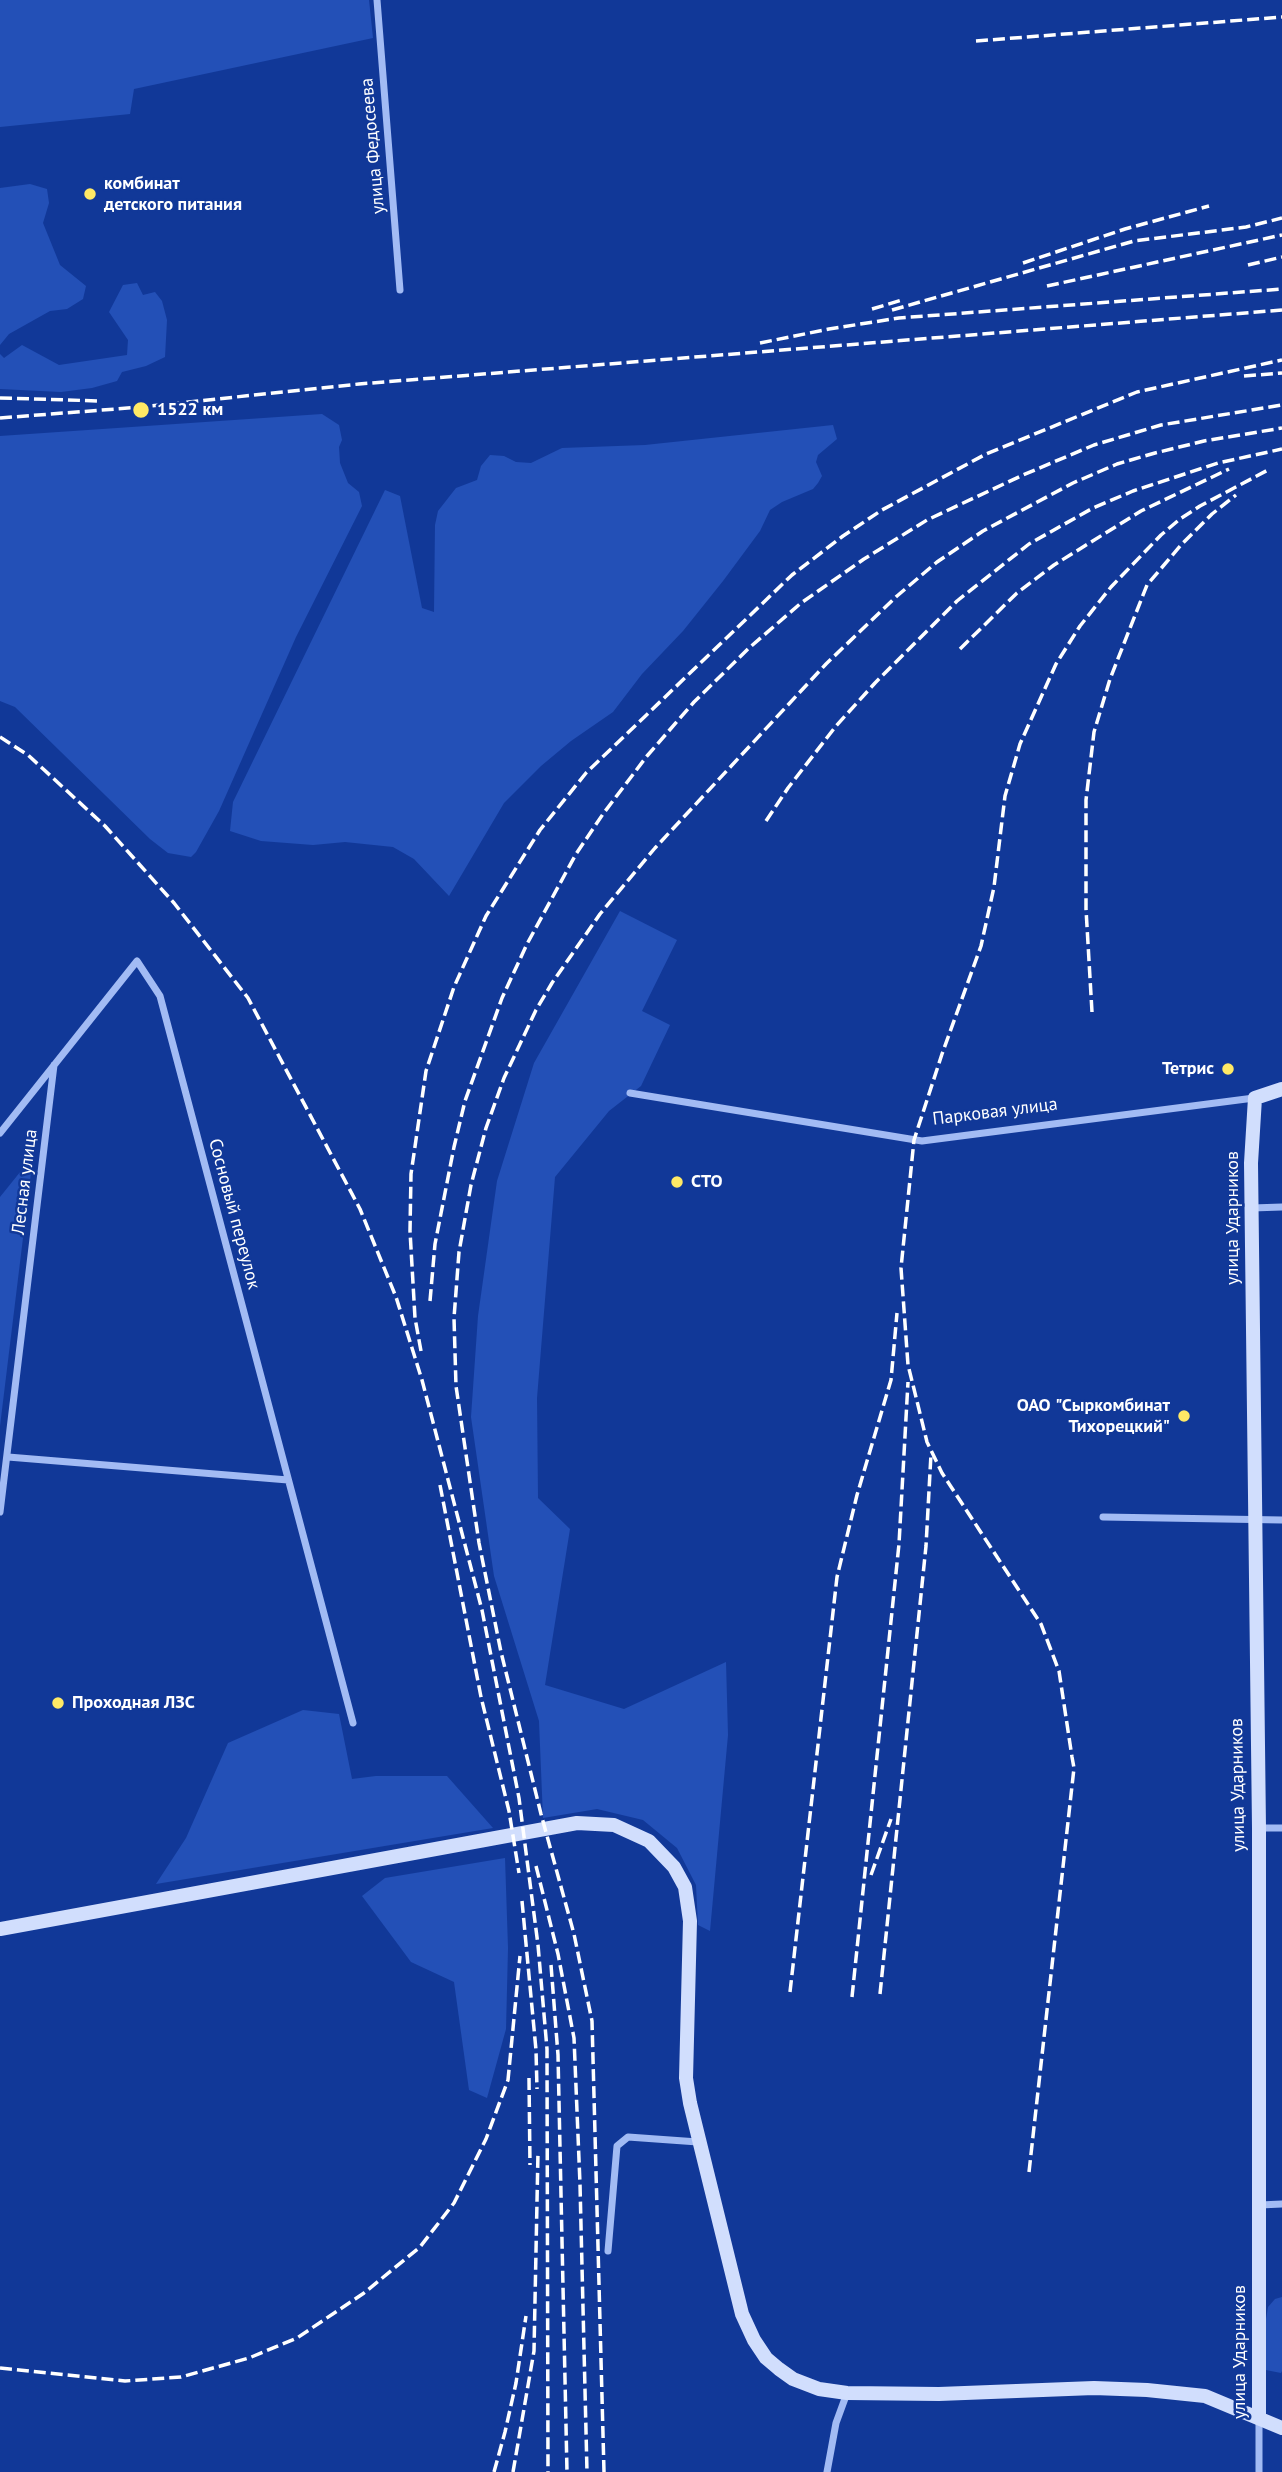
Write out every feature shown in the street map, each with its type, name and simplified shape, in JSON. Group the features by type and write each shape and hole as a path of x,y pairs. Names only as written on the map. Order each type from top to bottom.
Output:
{"main road":[{"name":"Парковая улица","path":"1255,1098 1282,1089"},
{"name":"улица Ударников","path":"1255,1098 1252,1208 1258,1828 1259,2417"},
{"path":"0,1929 577,1823 614,1825 649,1841 674,1867 685,1887 690,1921 686,2078 698,2142 742,2314 766,2358 793,2379 819,2389 847,2393 939,2394 1094,2388 1147,2390 1205,2396 1282,2428"}],"street":[{"name":"улица Федосеева","path":"377,0 400,290"},
{"name":"Сосновый переулок","path":"54,1065 137,961 160,996 352,1723"},
{"path":"0,1133 54,1065"},
{"name":"Лесная улица","path":"0,1512 54,1065"},
{"name":"Парковая улица","path":"630,1093 922,1141 1255,1098"},
{"path":"1252,1208 1282,1208"},
{"path":"8,1457 288,1480"},
{"path":"1103,1517 1282,1520"},
{"path":"1258,1828 1282,1828"},
{"path":"608,2251 617,2146 628,2137 698,2142"},
{"path":"1260,2204 1282,2204"},
{"path":"827,2472 836,2423 847,2393"},
{"name":"улица Ударников","path":"1259,2417 1259,2472"}],"shaded area":[{"path":"0,0 369,0 373,38 134,89 130,114 0,127"},
{"path":"30,184 47,189 49,203 43,223 60,265 86,286 83,299 67,309 50,311 9,334 0,345 0,188"},
{"path":"137,283 143,295 155,292 162,301 167,320 165,357 146,366 122,372 117,381 92,388 61,392 0,389 0,354 4,358 22,345 59,365 127,355 128,340 109,312 123,285"},
{"path":"322,414 339,425 342,440 339,447 340,463 348,483 359,492 362,506 296,637 219,811 191,857 168,853 150,839 15,707 0,701 0,436"},
{"path":"833,425 837,439 818,455 816,462 822,476 818,483 813,489 770,510 760,531 723,581 683,631 642,674 613,712 541,766 504,803 449,896 414,859 393,847 345,842 313,845 261,841 230,831 233,802 385,490 400,496 422,608 434,612 435,525 438,511 456,488 477,480 481,466 490,455 531,463 562,448 645,445"},
{"path":"620,911 677,940 642,1011 670,1025 641,1086 609,1111 555,1177 537,1398 538,1498 570,1529 545,1685 624,1709 726,1662 728,1735 710,1931 698,1925 696,1885 677,1848 643,1820 597,1809 543,1818 539,1721 494,1576 471,1417 478,1316 497,1181 534,1063"},
{"path":"33,1156 0,1426 0,1197"},
{"path":"303,1710 339,1714 352,1779 376,1776 447,1776 493,1828 156,1884 186,1838 228,1743"},
{"path":"505,1858 508,1948 506,2029 487,2098 469,2090 454,1982 411,1962 362,1896 385,1878"},
{"path":"1282,2297 1281,2373 1266,2370 1266,2319 1268,2307 1275,2299"}],"railway":[{"path":"976,41 1282,17"},
{"path":"1023,263 1125,229 1209,206"},
{"path":"892,310 1134,241 1246,227 1282,218"},
{"path":"1047,286 1282,235"},
{"path":"1248,265 1282,257"},
{"path":"760,343 899,318 1282,289"},
{"path":"872,309 902,300"},
{"path":"0,418 141,407 359,384 1282,310"},
{"path":"421,1351 415,1318 410,1231 411,1174 426,1071 454,987 486,916 540,830 586,773 792,575 882,510 986,454 1137,392 1282,360"},
{"path":"1244,376 1282,373"},
{"path":"0,398 101,401"},
{"path":"430,1301 435,1244 454,1147 465,1101 502,998 527,944 576,854 647,756 694,702 749,648 801,603 927,520 1094,445 1161,425 1282,405"},
{"path":"604,2472 592,2021 574,1934 501,1652 479,1543 456,1386 454,1318 459,1252 471,1185 486,1128 504,1078 536,1010 600,914 655,848 826,664 897,596 937,562 983,531 1073,483 1117,464 1155,453 1204,441 1282,428"},
{"path":"766,821 836,726 875,683 957,601 1029,544 1093,508 1133,491 1218,463 1282,449"},
{"path":"960,649 1017,593 1054,565 1141,511 1229,469"},
{"path":"1029,2172 1074,1768 1059,1671 1041,1624 942,1473 927,1442 908,1365 901,1268 914,1140 981,946 994,887 1005,796 1020,744 1056,664 1080,626 1111,587 1161,535 1200,506 1268,470"},
{"path":"1092,1012 1086,909 1086,800 1094,732 1110,679 1147,585 1181,545 1236,495"},
{"path":"0,737 28,755 105,826 174,903 248,998 360,1209 396,1297 422,1380 482,1610 519,1798 538,1945 547,2049 548,2472"},
{"path":"790,1992 837,1577 857,1495 891,1380 897,1313"},
{"path":"852,1997 899,1544 908,1382"},
{"path":"880,1994 926,1546 931,1454"},
{"path":"440,1485 481,1697 509,1811 519,1873"},
{"path":"871,1875 891,1819"},
{"path":"536,1866 558,1954 574,2038 587,2472"},
{"path":"522,1901 536,2050 537,2089"},
{"path":"0,2368 125,2381 181,2377 249,2358 297,2338 364,2293 420,2247 454,2203 486,2139 508,2080 520,1956"},
{"path":"551,1965 558,2055 567,2472"},
{"path":"529,2078 530,2165"},
{"path":"513,2472 534,2351 538,2152"},
{"path":"494,2472 516,2383 526,2316"}],"place":[{"name":"комбинат детского питания","path":"90,194"},
{"name":"1522 км","path":"141,410"},
{"name":"Тетрис","path":"1228,1069"},
{"name":"СТО","path":"677,1182"},
{"name":"ОАО \"Сыркомбинат Тихорецкий\"","path":"1184,1416"},
{"name":"Проходная ЛЗС","path":"58,1703"}]}
